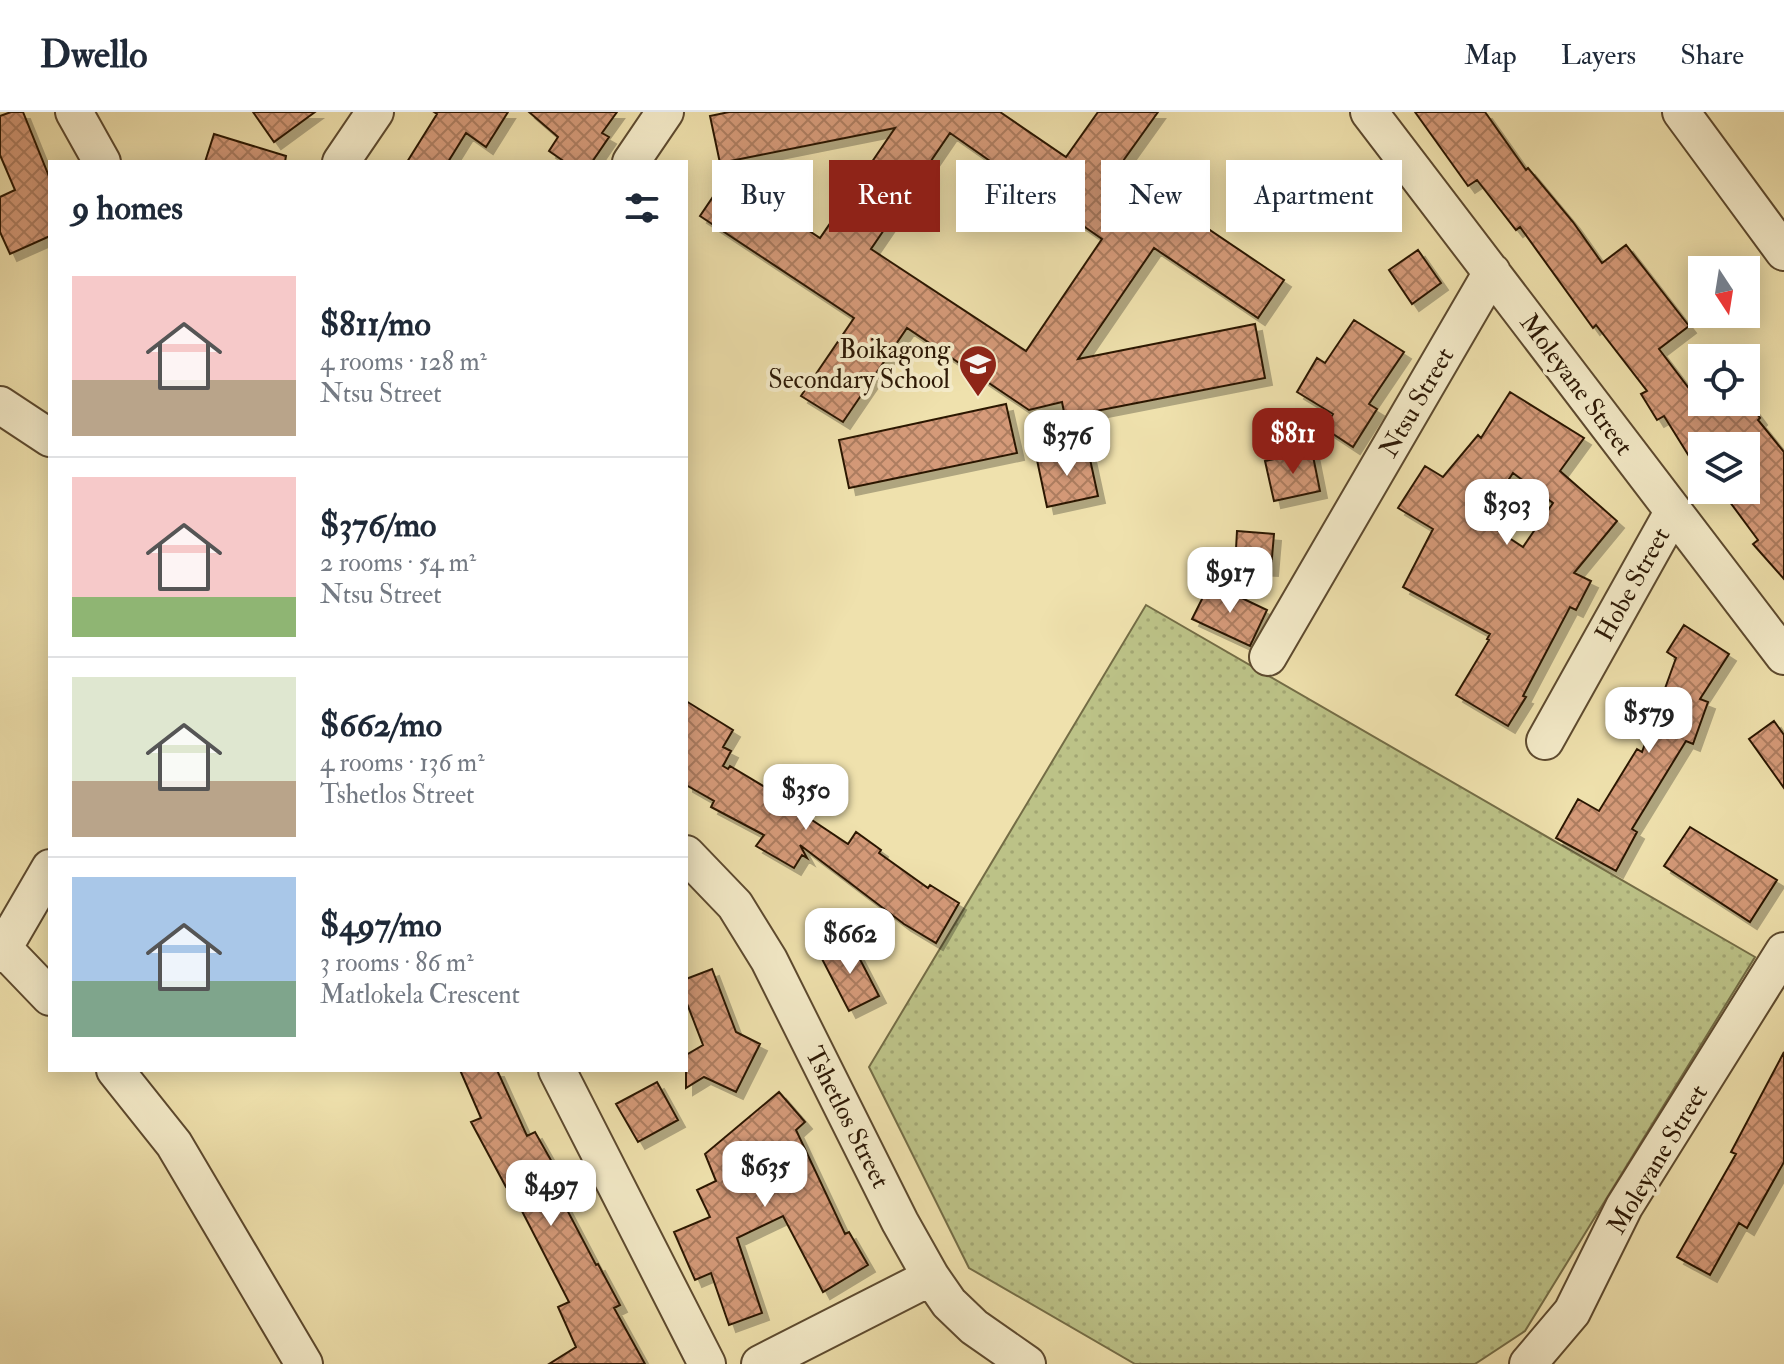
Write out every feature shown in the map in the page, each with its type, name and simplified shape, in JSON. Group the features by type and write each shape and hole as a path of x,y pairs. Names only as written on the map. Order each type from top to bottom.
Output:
{"street":[{"path":"74,112 101,160"},
{"path":"342,160 375,112"},
{"path":"632,160 665,112"},
{"name":"Moleyane Street","path":"1369,112 1784,656"},
{"path":"1681,112 1784,252"},
{"name":"Ntsu Street","path":"1268,657 1492,272"},
{"path":"0,405 48,437"},
{"name":"Hobe Street","path":"1545,741 1673,512"},
{"name":"Tshetlos Street","path":"688,856 735,905 769,960 900,1222 931,1277 949,1303 974,1327 1027,1364"},
{"path":"48,871 2,951 48,995"},
{"name":"Moleyane Street","path":"1528,1364 1572,1312 1624,1207 1784,951"},
{"path":"117,1072 174,1144 304,1364"},
{"path":"558,1072 707,1364"},
{"path":"760,1364 931,1277"}],"green space":[{"path":"1146,605 1755,957 1525,1331 1475,1364 1135,1364 969,1268 869,1067"}],"building":[{"path":"23,112 48,174 48,237 10,254 0,232 0,197 15,190 0,155 0,116"},
{"path":"253,112 315,112 274,142"},
{"path":"434,112 508,112 486,147 466,133 449,160 408,160 437,114"},
{"path":"529,112 617,112 602,133 609,137 593,160 562,160 549,151 558,137"},
{"path":"729,112 1000,112 1066,157 1098,112 1158,112 1124,160 1101,160 1101,232 1210,230 1284,280 1258,318 1154,248 1078,359 1255,324 1265,378 1065,417 1062,402 1029,410 907,328 843,422 801,396 854,318 724,232 811,232 820,238 829,225 829,232 883,232 871,249 1026,351 1102,239 1085,227 1085,160 989,160 950,133 932,160 873,160 895,128 735,160 719,160 710,116"},
{"path":"1415,112 1485,112 1526,170 1528,168 1573,222 1602,263 1626,245 1688,325 1659,349 1688,387 1688,416 1759,416 1758,420 1784,452 1784,579 1753,544 1758,540 1731,504 1760,504 1760,432 1688,432 1688,455 1664,416 1657,420 1641,394 1647,391 1596,325 1593,328 1520,227 1516,230 1477,180 1468,186"},
{"path":"214,134 286,156 285,160 206,160"},
{"path":"712,198 712,224 700,216"},
{"path":"1418,250 1441,283 1412,304 1389,270"},
{"path":"1354,320 1404,352 1369,404 1377,409 1353,447 1324,428 1333,414 1297,392 1317,358 1325,363"},
{"path":"1510,392 1584,438 1560,471 1617,521 1574,573 1591,581 1576,610 1570,607 1523,696 1526,697 1508,726 1456,695 1490,634 1403,587 1433,529 1398,508 1425,466 1443,477 1478,435 1481,438","holes":["1513,473 1553,503 1523,547 1482,520"]},
{"path":"1006,404 1017,453 849,488 839,440"},
{"path":"1088,450 1098,496 1047,507 1037,460"},
{"path":"1312,451 1320,491 1274,501 1265,461"},
{"path":"1237,531 1274,534 1271,569 1235,567"},
{"path":"1210,583 1267,610 1250,646 1192,619"},
{"path":"1684,625 1729,654 1700,699 1708,702 1693,744 1686,741 1632,829 1637,832 1616,871 1556,838 1578,799 1599,811 1637,749 1642,752 1676,658 1667,652"},
{"path":"688,702 733,730 723,747 731,751 723,766 728,769 730,766 783,798 848,844 856,832 881,850 879,853 928,888 930,885 959,903 936,943 904,924 800,845 807,858 802,855 794,868 756,846 764,835 711,807 714,801 688,786"},
{"path":"1774,721 1784,735 1784,788 1749,739"},
{"path":"1690,827 1777,880 1750,922 1664,866"},
{"path":"851,942 879,996 849,1011 821,957"},
{"path":"712,969 736,1032 760,1044 736,1092 704,1077 686,1088 688,1054 703,1045 688,1006 688,978"},
{"path":"1784,1052 1784,1162 1747,1228 1739,1223 1710,1275 1677,1257 1736,1154 1731,1152"},
{"path":"461,1072 498,1072 527,1136 535,1132 552,1162 544,1166 620,1305 614,1308 645,1364 549,1364 576,1347 558,1307 569,1302 509,1186 506,1187 471,1122 481,1118"},
{"path":"657,1082 678,1120 638,1142 616,1104"},
{"path":"779,1092 805,1122 796,1130 845,1234 849,1232 868,1265 823,1292 783,1216 737,1238 762,1313 729,1325 711,1273 695,1280 674,1232 710,1217 697,1190 716,1181 705,1154"}],"place":[{"name":"Boikagong Secondary School","path":"978,398"}]}
